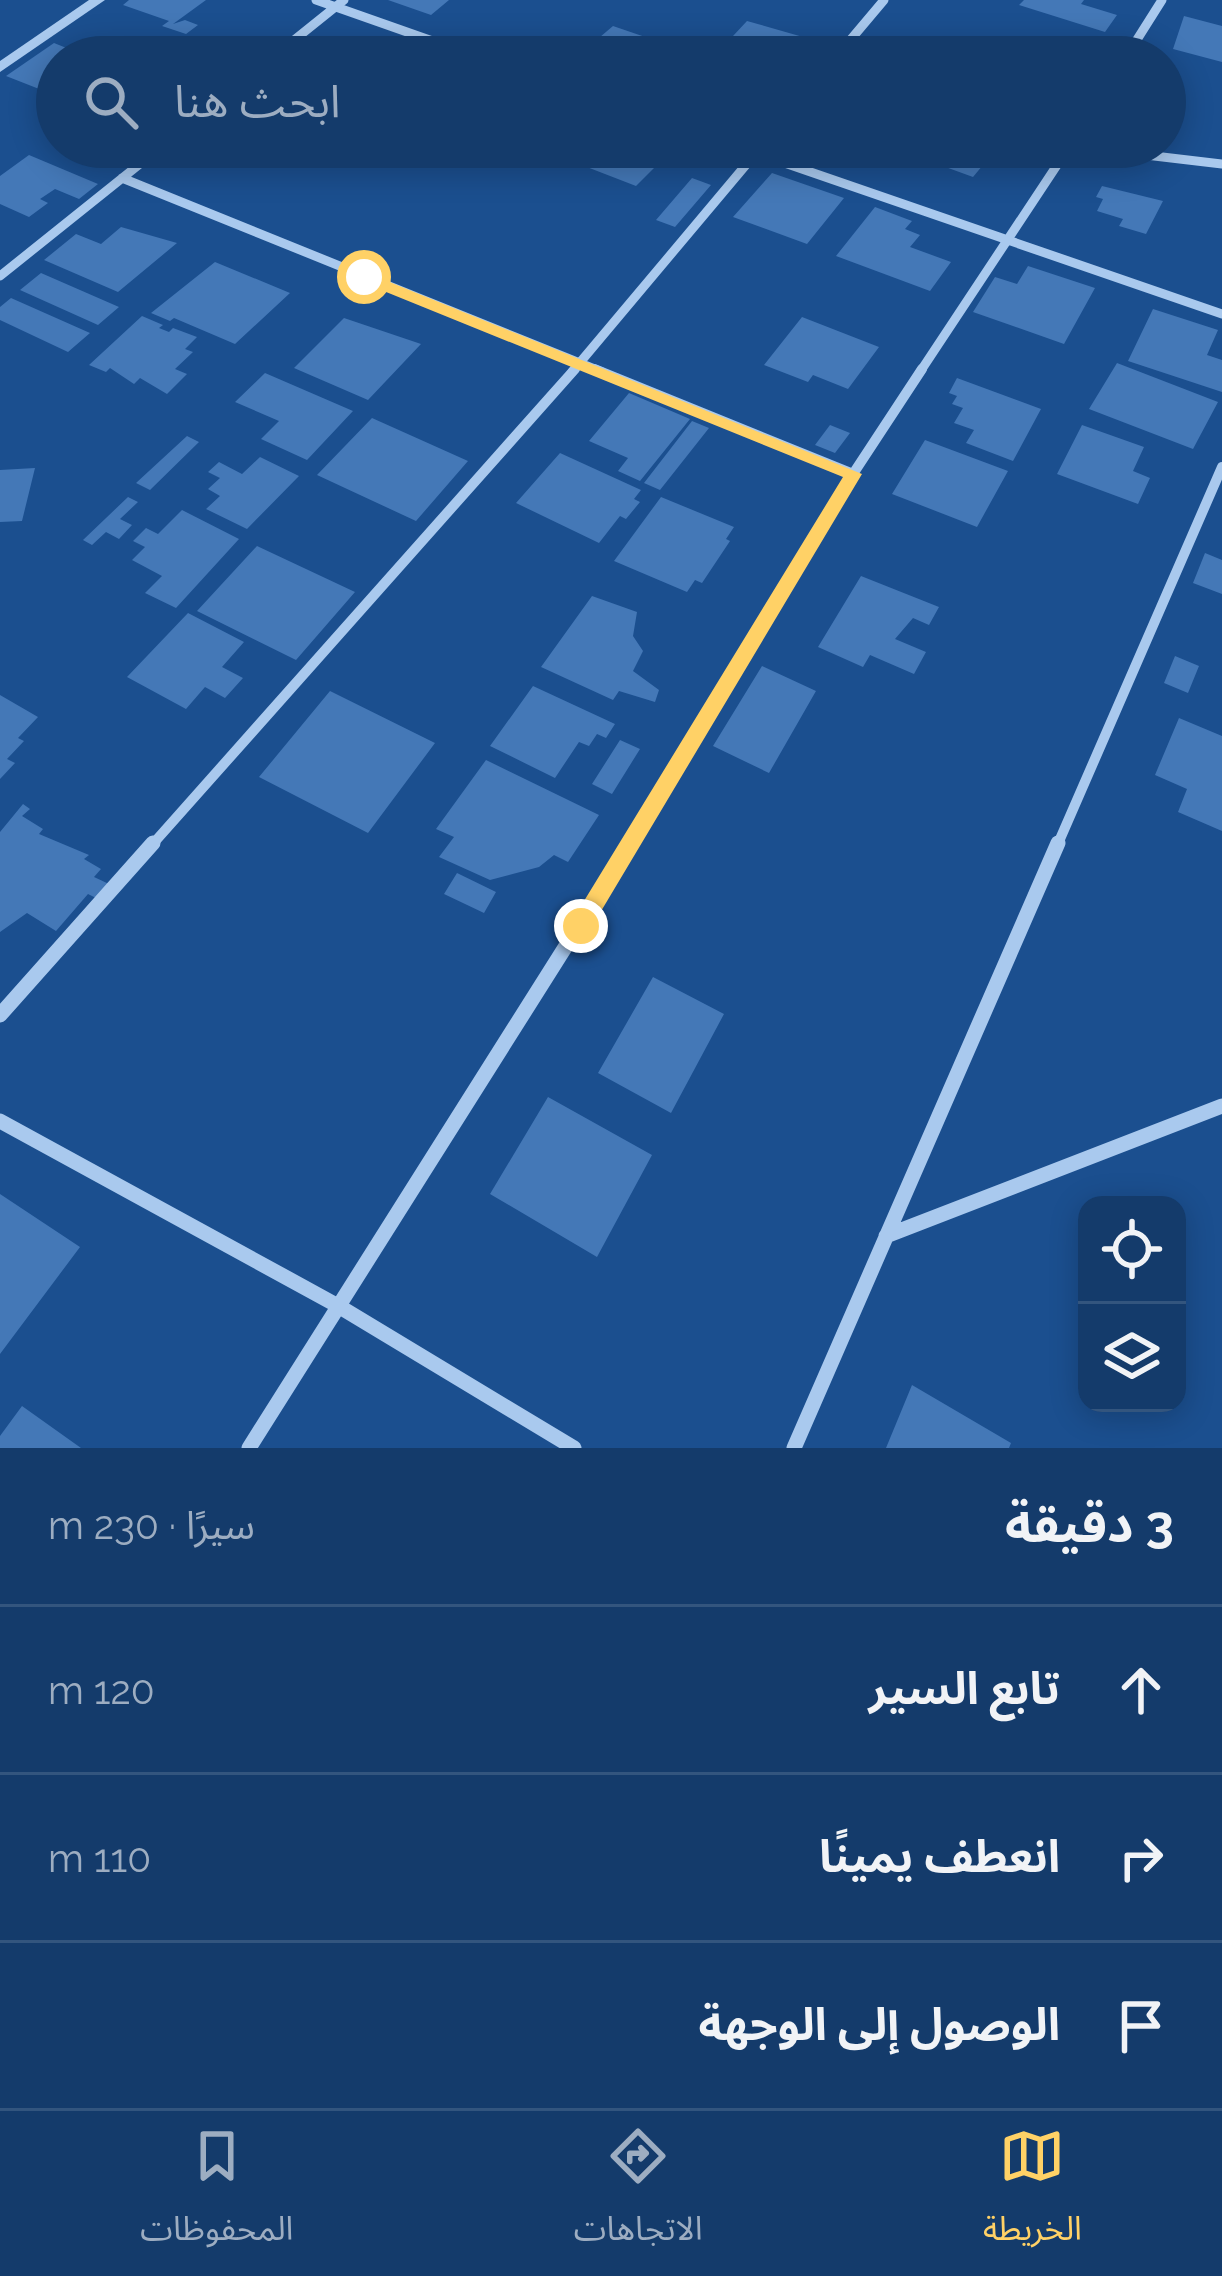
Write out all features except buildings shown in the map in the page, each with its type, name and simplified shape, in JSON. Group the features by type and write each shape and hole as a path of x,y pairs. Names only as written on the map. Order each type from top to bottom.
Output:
{"street":[{"path":"46,36 98,0"},
{"path":"316,0 340,3 424,36"},
{"path":"854,36 884,0"},
{"path":"1139,36 1162,0"},
{"path":"299,36 340,3"},
{"path":"0,68 36,43"},
{"path":"1186,160 1222,164"},
{"path":"0,276 135,168"},
{"path":"0,1015 581,362 743,168"},
{"path":"808,168 1222,314"},
{"path":"249,1448 538,985 581,926 853,474 1060,168"},
{"path":"122,178 853,474"},
{"path":"794,1448 1222,467"},
{"path":"886,1236 1222,1106"},
{"path":"0,1121 340,1306 574,1448"}],"route":[{"path":"364,277 853,474 581,926"}]}
